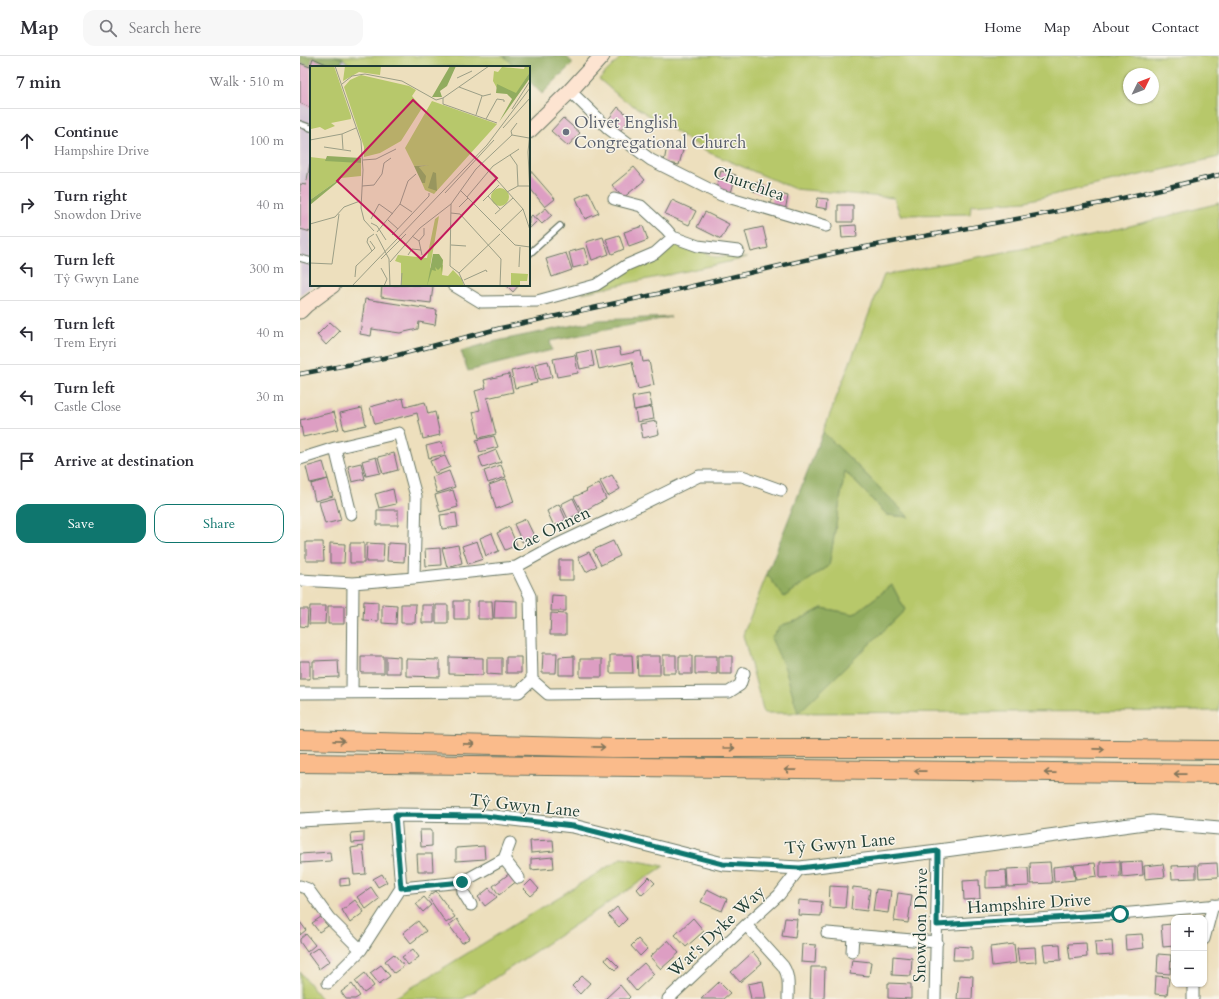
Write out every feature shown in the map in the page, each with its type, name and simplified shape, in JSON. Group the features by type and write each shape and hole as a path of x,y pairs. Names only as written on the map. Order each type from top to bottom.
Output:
{"highway":[{"path":"300,740 612,748 1004,748 1219,750"},
{"path":"300,763 1219,774"}],"main road":[{"path":"530,130 602,56"},
{"path":"302,306 332,286"}],"street":[{"name":"Churchlea","path":"570,90 609,129 651,160 721,195 826,226"},
{"path":"614,199 641,206 673,237 698,246 738,251"},
{"path":"455,286 481,302 537,301 596,285 627,265 655,253 673,237"},
{"path":"300,459 335,448 399,433 416,496 414,578"},
{"path":"335,448 351,514"},
{"name":"Cae Onnen","path":"300,580 353,583 414,578 516,566 699,476 742,476 782,490"},
{"path":"516,566 530,596 532,680 548,694 729,692 740,685 744,673"},
{"path":"352,692 353,583"},
{"path":"300,692 519,692 532,680"},
{"path":"328,983 361,950 401,888 395,815"},
{"name":"Tŷ Gwyn Lane","path":"300,820 395,815 485,816 573,826 723,864 800,868 1152,822 1219,828"},
{"path":"401,888 462,882 504,859 510,843"},
{"name":"Snowdon Drive","path":"936,999 938,851"},
{"path":"504,859 519,878"},
{"name":"Wat's Dyke Way","path":"668,999 746,924 779,895 800,868"},
{"path":"462,882 463,892 472,905"},
{"path":"300,886 308,889 329,918 361,950"},
{"path":"1207,930 1216,905"},
{"name":"Hampshire Drive","path":"937,925 1120,914 1216,905"},
{"path":"746,924 784,966 789,981 788,999"},
{"path":"828,933 937,942"},
{"path":"852,952 853,935"},
{"path":"1192,987 1193,999"}],"lane":[{"path":"300,124 310,128"},
{"path":"530,253 560,226"},
{"path":"300,258 310,261"}],"shaded area":[{"path":"300,56 335,56 343,58 350,66 310,66 310,286 312,286 300,295"}],"green space":[{"path":"300,56 335,56 343,58 340,66 331,66 314,59 310,67 300,63"},
{"path":"335,56 504,56 514,66 350,66 343,58"},
{"path":"504,56 566,56 573,63 542,94 530,82 530,66 514,66"},
{"path":"622,56 1219,56 1219,157 1026,201 971,205 970,214 900,215 894,198 795,189 710,153 621,98 599,79"},
{"path":"1219,203 1219,711 764,713 743,635 767,574 784,597 829,566 845,471 887,515 909,517 823,432 884,275 1091,236","holes":["892,585 905,610 798,712 786,671 782,625 799,620 822,608 854,614"]},
{"path":"675,244 697,252 705,252 715,257 735,255 740,258 747,258 582,293"},
{"path":"671,317 550,341 552,350 468,371 461,351 492,342 599,320"},
{"path":"823,432 909,517 887,515 845,471 829,566 784,597 767,574"},
{"path":"892,585 905,610 798,713 786,671 771,638 782,625 799,620 822,608 854,614"},
{"path":"622,858 664,866 463,999 393,999"},
{"path":"300,972 321,999 300,999"}],"building":[{"path":"313,58 331,66 310,66"},
{"path":"300,63 310,67 310,108 300,103"},
{"path":"618,107 631,118 620,131 607,121"},
{"name":"Olivet English Congregational Church","path":"563,118 580,133 568,146 551,131"},
{"path":"667,146 683,150 679,165 664,162"},
{"path":"310,164 310,232 300,229 300,184 306,185"},
{"path":"634,167 645,180 623,198 612,185"},
{"path":"530,170 555,199 545,207 530,188"},
{"path":"721,171 736,175 731,193 716,189"},
{"path":"755,182 764,185 762,193 753,191"},
{"path":"589,192 599,213 585,219 576,198"},
{"path":"773,192 788,196 785,211 770,208"},
{"path":"818,198 828,199 827,209 816,207"},
{"path":"672,200 696,211 689,225 665,214"},
{"path":"838,205 853,205 853,222 838,222"},
{"path":"546,208 552,215 542,224 535,217"},
{"path":"705,212 729,224 721,239 697,227"},
{"path":"532,215 537,221 530,228 530,217"},
{"path":"856,225 857,237 842,238 841,226"},
{"path":"643,226 648,240 629,247 624,232"},
{"path":"763,227 768,248 751,252 745,231"},
{"path":"619,235 624,249 612,254 606,239"},
{"path":"603,237 609,254 592,260 586,242"},
{"path":"584,248 589,264 573,268 569,252"},
{"path":"566,253 572,270 552,277 546,259"},
{"path":"382,286 433,286 431,303 381,297"},
{"path":"507,286 518,286 513,292"},
{"path":"365,299 437,310 435,325 419,322 418,329 400,333 372,329 371,336 360,334"},
{"path":"330,322 340,331 326,345 317,335"},
{"path":"619,347 621,355 641,351 643,362 649,361 654,385 638,389 632,362 599,369 595,351"},
{"path":"591,350 594,366 580,369 576,353"},
{"path":"575,355 578,373 557,377 553,359"},
{"path":"548,361 552,377 539,380 535,364"},
{"path":"533,366 537,383 515,388 511,371"},
{"path":"509,374 513,392 487,398 496,434 479,438 473,412 480,410 475,391 486,388 484,380"},
{"path":"649,394 652,406 634,410 632,397"},
{"path":"403,398 405,407 425,402 428,414 435,412 440,435 423,439 417,413 375,424 370,407"},
{"path":"652,407 654,419 637,422 635,410"},
{"path":"362,408 366,425 344,430 340,413"},
{"path":"334,412 339,429 303,437 300,420"},
{"path":"656,421 659,434 643,438 640,424"},
{"path":"494,436 498,447 480,452 476,440"},
{"path":"442,442 445,454 429,458 426,446"},
{"path":"496,450 501,462 483,468 479,457"},
{"path":"394,453 398,470 383,474 378,457"},
{"path":"445,456 450,467 435,473 430,461"},
{"path":"376,457 380,473 366,476 362,461"},
{"path":"323,462 328,479 310,483 306,467"},
{"path":"361,463 365,479 352,482 348,466"},
{"path":"501,465 506,477 488,483 484,471"},
{"path":"449,471 455,487 437,493 432,477"},
{"path":"612,475 620,489 608,496 600,481"},
{"path":"328,479 333,496 315,501 311,484"},
{"path":"506,479 514,502 496,509 489,485"},
{"path":"599,483 606,499 582,512 574,497"},
{"path":"393,489 396,504 379,508 375,494"},
{"path":"453,490 458,507 440,512 435,495"},
{"path":"335,498 341,520 325,524 319,502"},
{"path":"573,498 580,513 568,519 561,504"},
{"path":"559,504 566,520 554,526 547,511"},
{"path":"377,510 398,510 398,525 377,525"},
{"path":"456,513 458,527 442,529 440,515"},
{"path":"526,519 534,536 522,542 514,524"},
{"path":"509,527 517,545 505,550 497,533"},
{"path":"492,533 499,551 486,556 480,538"},
{"path":"477,541 483,559 468,564 462,546"},
{"path":"613,541 620,556 601,565 593,550"},
{"path":"306,542 323,542 324,561 306,561"},
{"path":"330,543 345,544 344,563 330,563"},
{"path":"350,543 364,543 364,563 350,563"},
{"path":"367,543 384,544 383,562 366,562"},
{"path":"388,543 405,544 404,562 387,561"},
{"path":"458,545 462,563 447,567 442,548"},
{"path":"440,548 441,565 426,566 425,549"},
{"path":"589,552 597,566 586,572 578,557"},
{"path":"559,560 573,560 573,580 559,580"},
{"path":"552,595 566,596 566,611 551,611"},
{"path":"495,600 517,601 517,618 494,618"},
{"path":"364,601 378,602 378,621 363,620"},
{"path":"454,601 468,601 468,619 454,619"},
{"path":"478,601 492,601 493,619 478,619"},
{"path":"382,604 397,605 396,624 382,623"},
{"path":"401,604 416,604 415,623 401,623"},
{"path":"422,605 434,605 434,623 422,623"},
{"path":"436,605 448,605 448,623 436,623"},
{"path":"310,606 326,606 325,624 309,624"},
{"path":"328,606 344,606 344,624 328,624"},
{"path":"300,609 308,609 307,627 300,626"},
{"path":"551,613 566,614 566,635 550,635"},
{"path":"543,653 557,653 556,673 542,673"},
{"path":"610,655 632,655 633,673 610,673"},
{"path":"663,655 676,655 676,673 663,673"},
{"path":"361,656 384,656 384,673 361,673"},
{"path":"386,656 400,657 400,673 386,673"},
{"path":"574,656 574,675 559,675 559,657"},
{"path":"637,656 660,656 660,675 638,675"},
{"path":"679,656 692,656 692,674 679,674"},
{"path":"695,656 717,656 717,674 695,674"},
{"path":"719,656 732,656 732,674 719,674"},
{"path":"449,657 483,658 483,675 449,674"},
{"path":"506,657 521,657 521,673 506,673"},
{"path":"487,658 502,658 502,675 487,674"},
{"path":"406,659 440,660 440,677 406,676"},
{"path":"580,659 602,659 602,677 580,677"},
{"path":"338,660 339,677 313,678 313,661"},
{"path":"300,661 310,661 310,679 300,679"},
{"path":"420,830 432,830 432,846 421,847"},
{"path":"364,832 364,842 352,843 351,833"},
{"path":"553,840 554,851 531,853 530,841"},
{"path":"363,846 366,874 354,875 351,848"},
{"path":"484,846 485,859 456,861 456,848"},
{"path":"330,852 331,861 300,863 300,854"},
{"path":"417,854 432,854 433,871 418,871"},
{"path":"553,857 554,868 531,870 531,859"},
{"path":"1120,861 1120,877 1100,878 1100,862"},
{"path":"1142,861 1143,875 1122,877 1121,862"},
{"path":"1050,862 1052,883 1031,884 1030,863"},
{"path":"1095,863 1097,876 1076,879 1074,865"},
{"path":"1217,863 1218,877 1199,878 1198,864"},
{"path":"1163,864 1165,877 1145,879 1144,866"},
{"path":"1073,865 1075,880 1054,882 1053,867"},
{"path":"1196,865 1196,878 1172,879 1171,866"},
{"path":"1028,868 1029,886 1008,887 1007,869"},
{"path":"1006,870 1007,887 986,888 986,871"},
{"path":"510,873 517,881 499,895 493,886"},
{"path":"382,874 387,882 378,887 373,879"},
{"path":"649,877 655,883 642,895 637,889"},
{"path":"349,878 350,885 340,886 340,879"},
{"path":"531,880 539,889 531,896 523,888"},
{"path":"979,880 980,899 964,900 963,881"},
{"path":"830,886 847,887 845,908 829,907"},
{"path":"371,887 379,899 366,909 357,897"},
{"path":"853,887 870,889 867,911 851,909"},
{"path":"489,888 497,897 485,906 478,897"},
{"path":"707,889 727,899 722,911 701,902"},
{"path":"876,889 891,891 888,913 873,911"},
{"path":"436,891 455,917 446,923 428,897"},
{"path":"898,893 912,895 908,923 894,921"},
{"path":"424,897 431,905 423,912 416,904"},
{"path":"355,900 364,912 350,923 342,910"},
{"path":"799,900 822,902 821,916 798,915"},
{"path":"617,907 627,919 619,927 608,915"},
{"path":"321,917 328,926 319,932 312,923"},
{"path":"693,918 704,931 686,947 675,935"},
{"path":"785,918 797,919 795,938 782,936"},
{"path":"457,919 470,938 462,943 449,925"},
{"path":"418,921 426,931 411,943 403,933"},
{"path":"300,922 306,930 300,935"},
{"path":"1171,924 1171,946 1163,947 1161,925"},
{"path":"306,934 315,945 307,952 300,942 300,939"},
{"path":"1142,934 1144,948 1126,950 1125,935"},
{"path":"638,939 647,949 640,956 631,946"},
{"path":"668,940 679,953 661,969 650,957"},
{"path":"1112,941 1113,955 1096,956 1095,942"},
{"path":"1086,943 1087,957 1070,959 1068,944"},
{"path":"802,944 816,945 815,963 801,962"},
{"path":"1014,944 1016,963 992,966 990,947"},
{"path":"1060,944 1061,960 1045,961 1043,945"},
{"path":"954,946 972,947 972,960 953,960"},
{"path":"319,947 330,961 319,969 308,954"},
{"path":"1035,947 1036,962 1019,963 1017,948"},
{"path":"413,949 419,957 408,965 402,957"},
{"path":"753,952 762,963 740,982 731,972"},
{"path":"394,954 404,966 394,973 385,961"},
{"path":"1158,954 1171,955 1170,974 1157,973"},
{"path":"608,956 619,967 615,970 605,960"},
{"path":"893,956 912,958 911,976 892,975"},
{"path":"852,960 871,962 869,976 850,974"},
{"path":"644,963 654,974 636,991 626,979"},
{"path":"381,965 390,976 379,984 370,973"},
{"path":"811,967 825,967 824,999 810,999"},
{"path":"365,973 374,986 364,993 355,981"},
{"path":"959,975 973,976 972,999 957,999"},
{"path":"582,976 590,983 580,994 572,986"},
{"path":"1156,976 1169,977 1167,995 1155,994"},
{"path":"763,981 766,999 751,999 748,984"},
{"path":"719,982 730,993 723,999 701,999"},
{"path":"888,983 911,984 911,999 888,998"},
{"path":"352,984 360,996 355,999 346,999 341,992"},
{"path":"620,985 630,997 628,999 605,999"}],"railway":[{"path":"300,374 394,356 501,328 844,251 1102,203 1219,175"}],"place":[{"name":"Olivet English Congregational Church","path":"566,132"}],"route":[{"path":"462,882 401,888 395,815 485,816 573,826 723,864 800,868 938,851 937,925 1120,914"}]}
